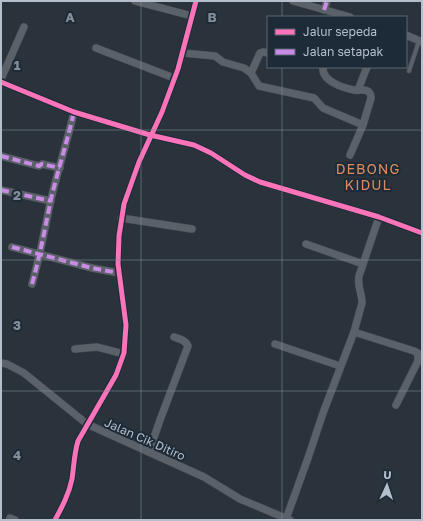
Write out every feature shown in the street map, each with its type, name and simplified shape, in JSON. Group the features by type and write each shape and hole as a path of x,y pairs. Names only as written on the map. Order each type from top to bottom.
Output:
{"street":[{"path":"135,1 192,16"},
{"path":"55,520 67,496 72,480 75,451 78,441 116,375 124,354 126,325 119,272 119,236 121,218 124,204 139,162 150,135 162,112 183,52 196,1"},
{"path":"293,1 346,16"},
{"path":"324,10 327,1"},
{"path":"1,79 24,27"},
{"path":"407,35 421,42"},
{"path":"96,48 174,78"},
{"path":"183,52 216,56 223,62 244,68 251,73 259,86 314,98 323,108 363,125"},
{"path":"251,73 260,53 267,53"},
{"path":"323,68 324,76 329,80 352,90 364,90 371,94 363,125 350,155"},
{"path":"358,90 367,68"},
{"path":"1,82 74,112 150,135 194,145 211,152 245,175 260,182 379,217 422,233"},
{"path":"32,284 40,255 51,201 74,112"},
{"path":"1,156 39,166 42,164 60,168"},
{"path":"1,190 51,201"},
{"path":"288,519 340,366 354,332 362,303 358,281 379,217"},
{"path":"121,218 192,229"},
{"path":"306,244 363,264"},
{"path":"12,247 92,268 119,272"},
{"path":"354,332 418,353 418,359 396,405"},
{"path":"149,452 188,346 184,341 174,337"},
{"path":"275,344 340,366"},
{"path":"75,349 97,346 124,354"},
{"name":"Jalan Cik Ditiro","path":"1,363 7,364 24,373 87,424 204,477 240,499 288,519"}],"lane":[{"path":"409,71 421,42"}],"marked path":[{"path":"324,10 327,1"},
{"path":"32,284 51,199 74,112"},
{"path":"1,156 39,166 42,164 60,168"},
{"path":"1,190 51,201"},
{"path":"12,247 92,268 119,273"}],"cycle path":[{"path":"55,520 71,485 78,441 116,375 124,353 126,325 118,264 119,236 124,204 139,162 162,112 178,69 196,1"},
{"path":"1,82 74,112 150,135 194,145 211,153 245,175 260,182 379,217 422,233"}],"district":[{"name":"DEBONG KIDUL","path":"368,176"}]}
